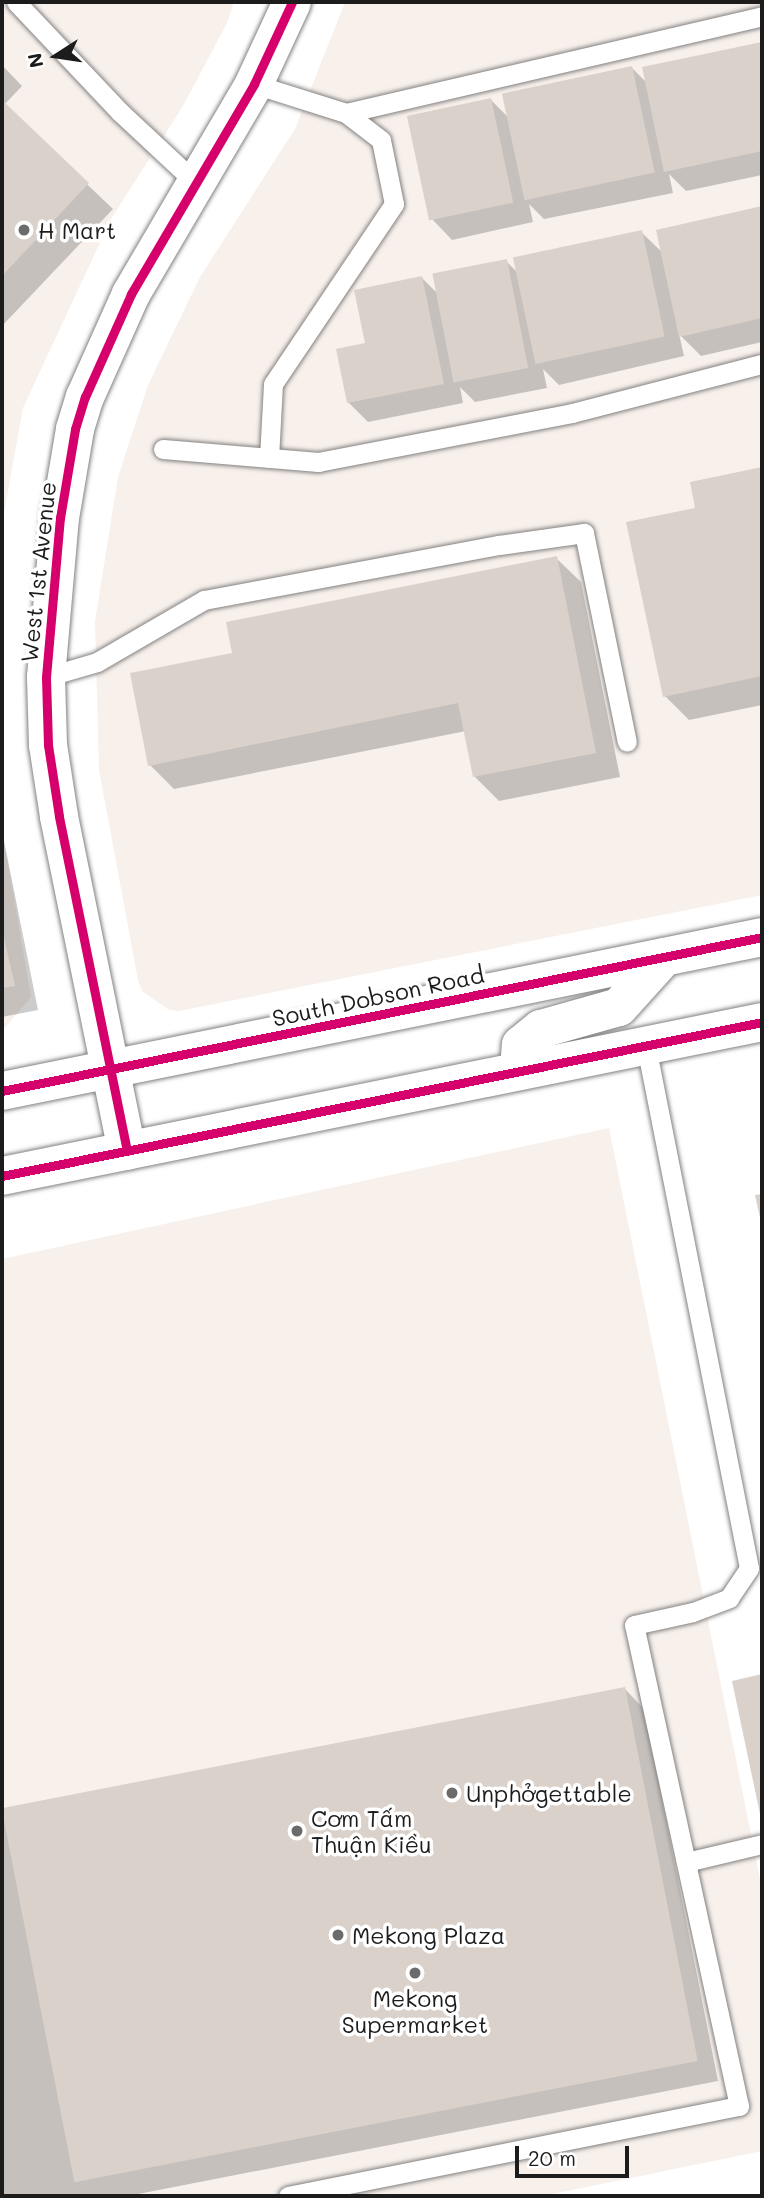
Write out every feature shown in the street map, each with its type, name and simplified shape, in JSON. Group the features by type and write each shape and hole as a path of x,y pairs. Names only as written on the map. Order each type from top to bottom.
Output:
{"main road":[{"name":"West 1st Avenue","path":"127,1151 59,816 48,745 46,677 60,518 75,429 85,397 131,294 254,84 292,2"},
{"name":"South Dobson Road","path":"2,1091 762,937"},
{"path":"519,1071 521,1045 541,1029 619,1007 664,957"},
{"path":"2,1176 762,1022"}],"lane":[{"path":"16,2 120,112 195,183"},
{"path":"346,113 762,16"},
{"path":"254,84 346,113 381,140 394,204 274,384 269,458"},
{"path":"163,449 318,462 572,413 762,364"},
{"path":"46,677 97,662 204,600 499,545 584,533 627,742"},
{"path":"288,2196 739,2106 634,1625 693,1612 729,1598 749,1568 646,1046"},
{"path":"686,1862 762,1844"}],"shaded area":[{"path":"2,2 234,2 227,23 183,106 111,219 23,408 2,524"},
{"path":"345,2 762,2 762,895 179,1011 169,1010 142,991 138,980 99,770 95,621 118,477 148,385 200,277 295,129"},
{"path":"2,828 31,997 2,1031"},
{"path":"609,1128 762,1889 762,2151 543,2196 2,2196 2,1259"}],"building":[{"path":"762,42 762,151 664,172 642,67"},
{"path":"632,66 655,173 525,200 502,94"},
{"path":"491,98 513,203 429,221 407,116"},
{"name":"H Mart","path":"2,100 89,183 2,276"},
{"path":"762,206 762,318 679,337 656,230"},
{"path":"642,230 665,337 536,364 513,257"},
{"path":"507,259 528,368 454,382 432,274"},
{"path":"422,276 444,384 347,403 336,349 365,343 354,290"},
{"path":"762,467 762,676 663,697 626,522 695,508 690,482"},
{"path":"557,556 596,753 473,777 458,703 148,766 130,673 232,653 226,622"},
{"path":"2,929 15,986 2,988"},
{"path":"762,1194 762,1222 761,1222 755,1195"},
{"path":"762,1674 762,1813 760,1814 732,1681"},
{"name":"Mekong Plaza","path":"625,1687 698,2061 74,2182 2,1808"}],"cycle path":[{"path":"127,1151 59,816 48,745 46,677 60,518 75,429 85,397 131,294 254,84 292,2"},
{"path":"2,1091 762,937"},
{"path":"2,1176 762,1022"}],"place":[{"name":"H Mart","path":"24,230"},
{"name":"Unphởgettable","path":"452,1793"},
{"name":"Cơm Tấm Thuận Kiều","path":"297,1831"},
{"name":"Mekong Plaza","path":"338,1935"},
{"name":"Mekong Supermarket","path":"415,1973"}]}
